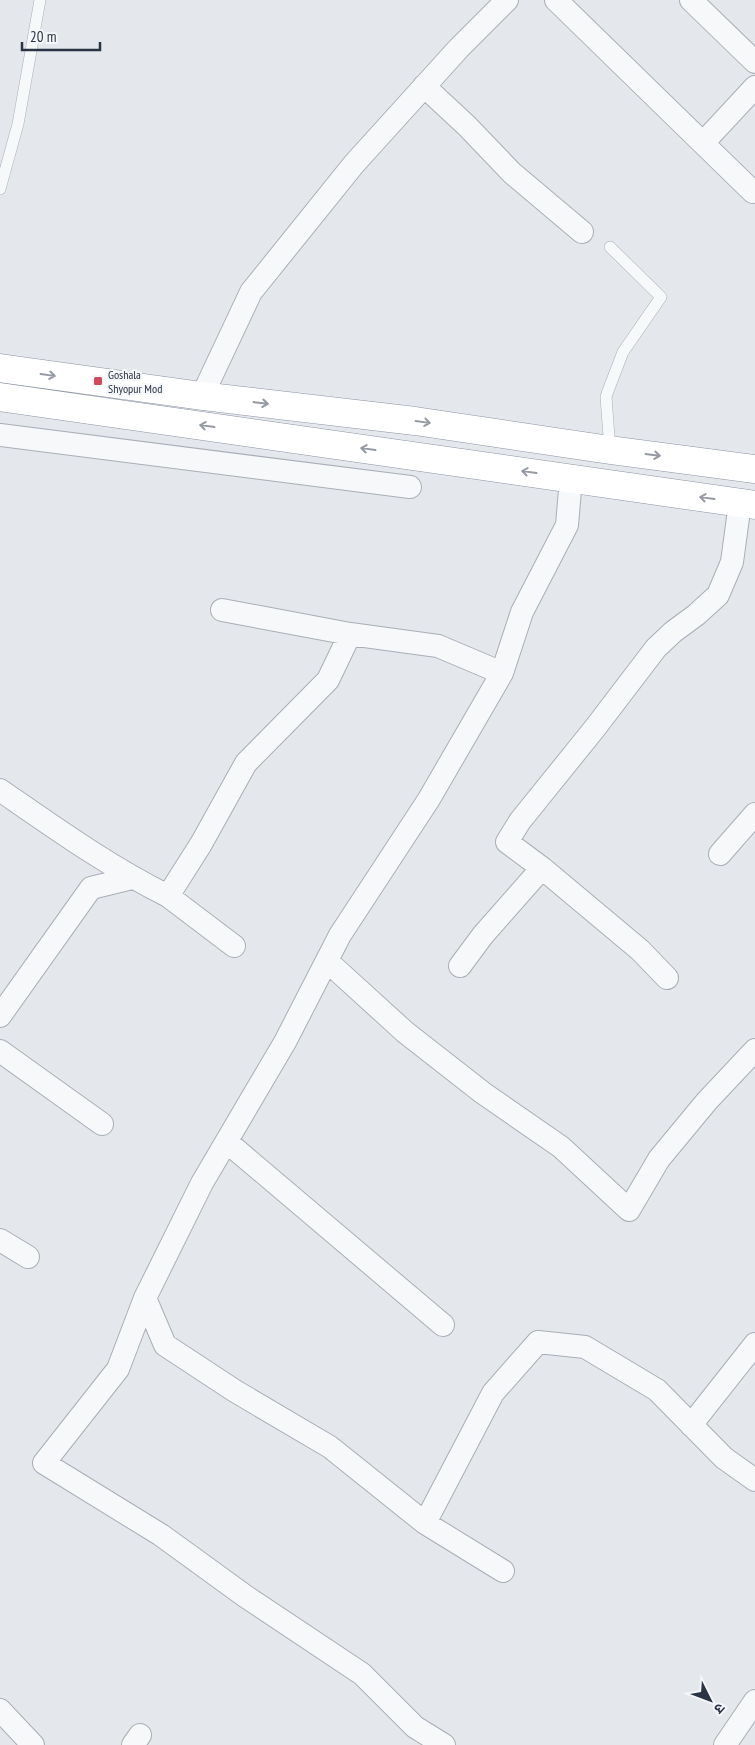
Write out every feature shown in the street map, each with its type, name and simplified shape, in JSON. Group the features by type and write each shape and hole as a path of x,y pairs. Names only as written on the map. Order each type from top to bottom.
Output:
{"highway":[{"path":"0,368 202,396 415,421 755,469"},
{"path":"0,397 748,504"}],"street":[{"path":"202,396 252,292 354,164 459,48 507,0"},
{"path":"556,0 753,192"},
{"path":"691,0 755,62"},
{"path":"424,86 467,126 512,173 582,232"},
{"path":"703,143 755,87"},
{"path":"0,435 410,487"},
{"path":"444,1745 415,1727 362,1674 245,1596 161,1535 44,1462 118,1368 145,1298 202,1184 286,1042 340,935 429,799 502,673 522,612 568,525 571,478"},
{"path":"667,978 640,950 508,842 520,821 656,648 718,596 732,562 748,504"},
{"path":"222,610 350,634 438,646 502,673"},
{"path":"168,896 201,844 246,763 328,680 350,634"},
{"path":"0,790 78,844 132,878 168,896 234,946"},
{"path":"720,854 755,814"},
{"path":"460,966 483,935 542,868"},
{"path":"0,1016 91,888 132,878"},
{"path":"327,961 405,1032 483,1093 560,1147 629,1210 659,1159 707,1101 755,1050"},
{"path":"0,1051 102,1124"},
{"path":"227,1142 371,1262 443,1325"},
{"path":"0,1240 28,1257"},
{"path":"145,1298 165,1345 236,1391 330,1447 425,1523 503,1571"},
{"path":"425,1523 493,1393 538,1342 585,1347 657,1390 724,1458 755,1480"},
{"path":"691,1425 755,1344"},
{"path":"724,1745 755,1701"},
{"path":"0,1710 32,1745"}],"lane":[{"path":"0,189 18,124 40,0"},
{"path":"610,247 661,297 623,352 606,397 610,450"}],"place":[{"name":"Goshala Shyopur Mod","path":"98,381"}]}
